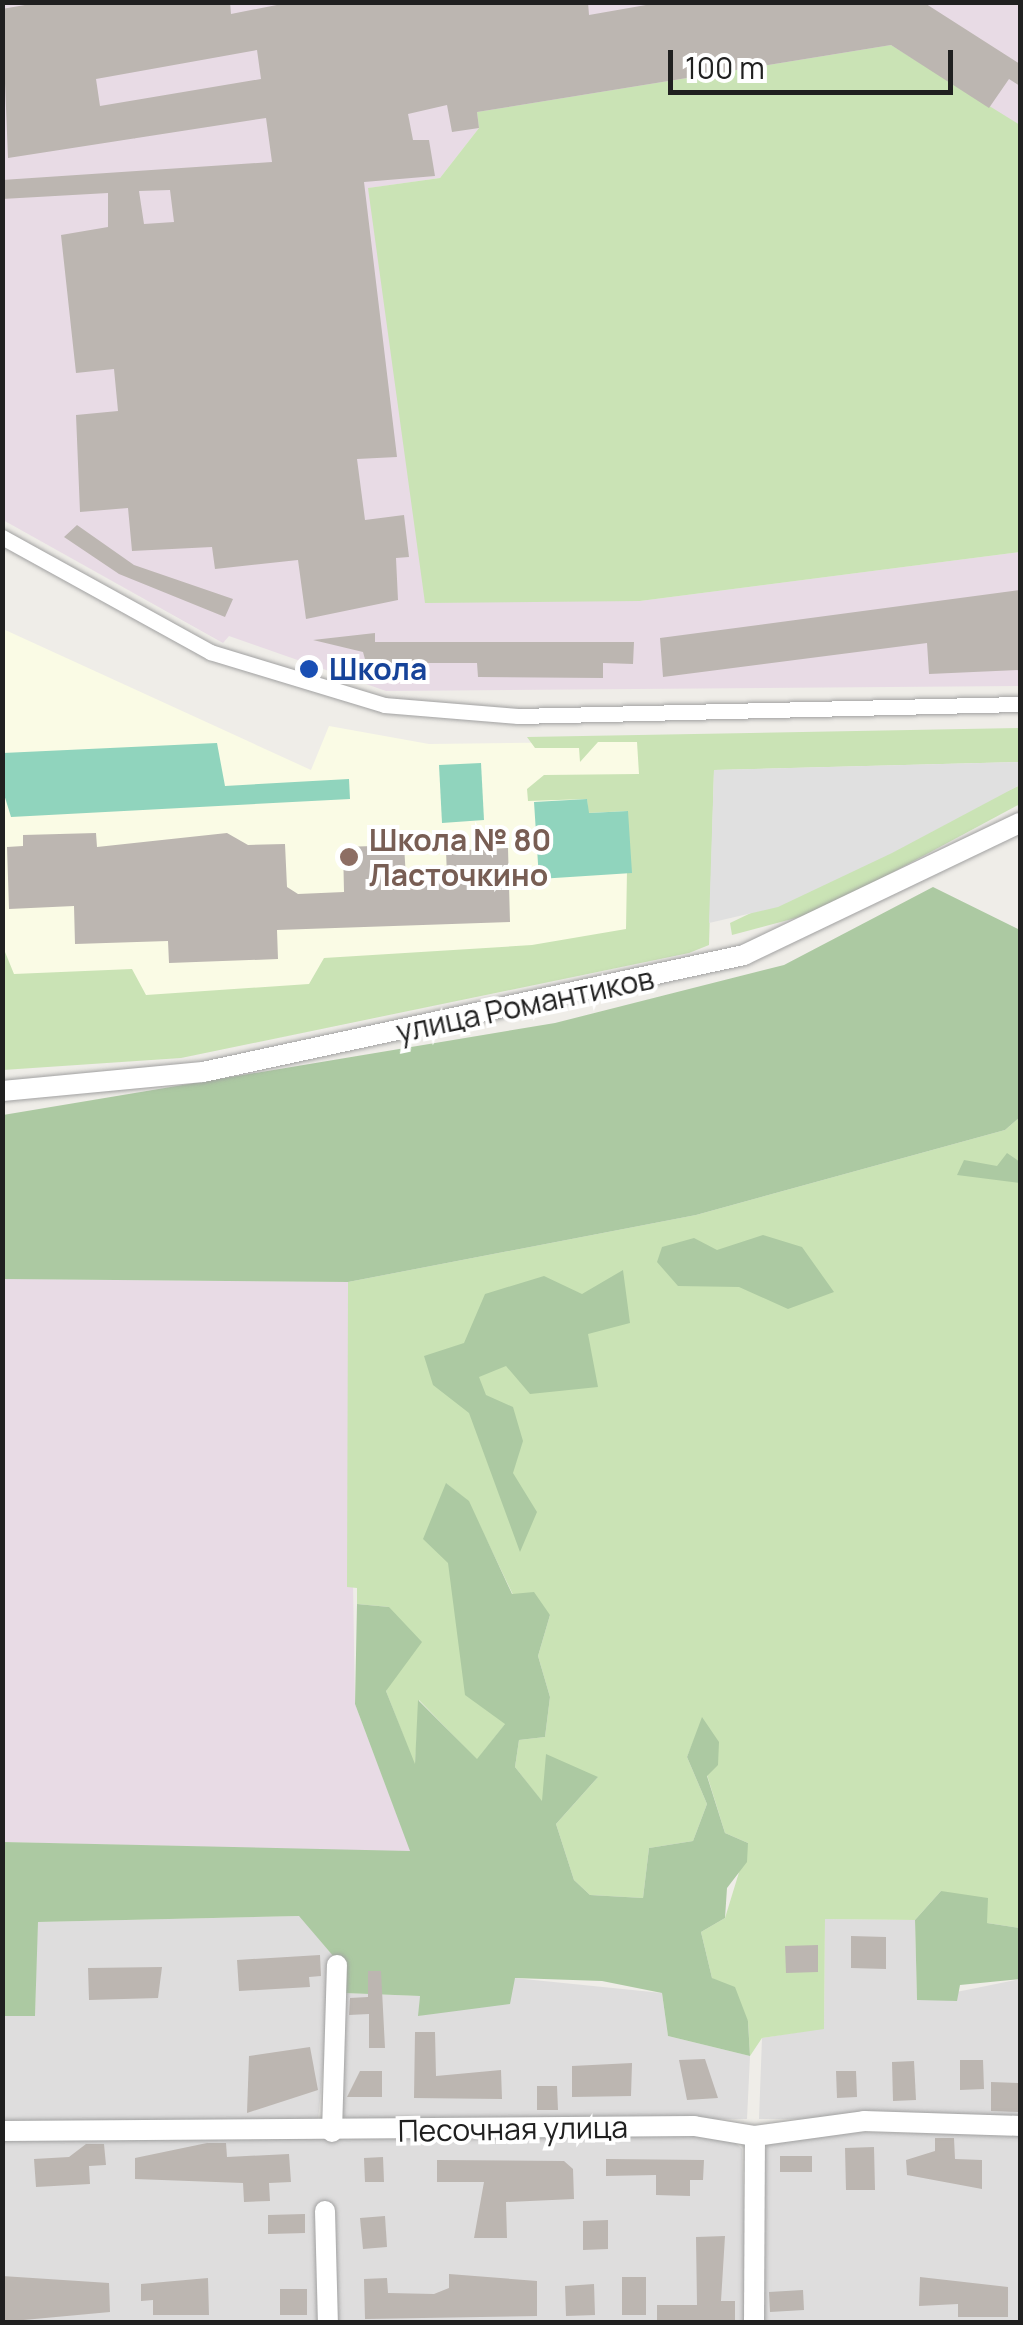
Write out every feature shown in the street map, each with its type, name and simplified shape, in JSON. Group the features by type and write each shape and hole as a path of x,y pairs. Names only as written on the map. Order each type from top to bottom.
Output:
{"street":[{"path":"2,537 210,652 384,704 518,716 1020,704"},
{"name":"улица Романтиков","path":"2,1090 203,1072 744,955 1020,822"},
{"path":"332,2132 337,1965"},
{"name":"Песочная улица","path":"2,2131 332,2132 694,2126 754,2136 864,2121 1020,2126"},
{"path":"754,2136 754,2322"},
{"path":"325,2212 328,2322"}],"shaded area":[{"path":"2,3 1020,3 1020,125 989,108 479,128 440,178 369,188 640,601 1020,552 1020,686 386,691 229,636 223,643 3,520"},
{"name":"Школа № 80 Ласточкино","path":"3,629 311,770 329,726 429,744 692,741 699,944 3,1060"},
{"path":"1020,762 1020,785 892,853 778,907 709,923 714,770"},
{"path":"3,1279 348,1282 355,1704 411,1852 3,1842"},
{"path":"300,1916 334,1957 318,2121 3,2123 2,2016 35,2015 37,1922"},
{"path":"825,1919 915,1920 917,2000 1020,1979 1020,2119 759,2119 762,2038 824,2028"},
{"path":"514,1978 662,1993 668,2036 750,2056 747,2119 349,2121 340,2113 344,1993 420,1996 419,2016"},
{"path":"649,2130 733,2140 742,2149 748,2322 3,2322 2,2134 478,2138"},
{"path":"817,2131 1020,2135 1020,2322 759,2322 762,2156 769,2143"}],"green space":[{"path":"891,45 1020,125 1020,552 640,601 425,603 368,188 440,178 479,128 477,112"},
{"path":"1020,728 1020,762 714,770 709,945 689,953 181,1058 3,1070 3,947 14,974 132,969 146,995 309,984 324,958 532,945 626,929 628,811 588,813 587,799 528,801 527,789 544,775 639,774 637,742 598,742 580,762 579,748 535,748 527,737"},
{"path":"217,743 225,786 349,779 350,799 11,817 3,791 3,753"},
{"path":"481,763 484,820 442,823 439,765"},
{"path":"1020,785 1020,804 871,884 807,915 732,935 730,923"},
{"path":"587,799 589,813 628,811 632,873 539,879 534,802"},
{"path":"933,887 1020,930 1020,1117 1005,1130 696,1215 348,1282 3,1279 3,1115 555,1023 784,965"},
{"path":"1020,1117 1020,1928 987,1923 941,1891 915,1920 825,1919 824,2029 762,2038 750,2056 748,2021 712,1978 701,1932 725,1918 748,1843 725,1833 707,1775 703,1718 687,1757 707,1804 693,1841 649,1848 643,1898 590,1895 574,1880 556,1824 598,1777 543,1803 515,1767 519,1740 545,1737 550,1697 538,1656 550,1615 513,1595 468,1501 447,1484 459,1623 506,1723 477,1760 419,1700 415,1766 386,1691 399,1663 389,1607 357,1604 357,1588 347,1587 348,1282 696,1215 1005,1130"},
{"path":"1007,1153 1020,1162 1020,1183 957,1175 964,1160 997,1166"},
{"path":"763,1235 802,1247 834,1292 788,1309 739,1287 678,1286 657,1262 662,1247 694,1238 717,1250"},
{"path":"623,1270 630,1323 588,1334 598,1387 530,1394 506,1366 479,1377 486,1395 513,1407 523,1441 513,1473 537,1512 520,1552 469,1413 433,1385 424,1356 464,1343 485,1294 544,1276 582,1294"},
{"path":"446,1483 469,1501 512,1594 534,1592 550,1615 538,1656 550,1697 545,1737 519,1740 515,1767 542,1801 546,1754 598,1777 556,1824 574,1880 590,1895 643,1898 649,1848 693,1841 707,1804 687,1757 702,1717 719,1742 718,1765 707,1776 725,1833 748,1843 747,1862 727,1888 725,1918 701,1932 712,1978 735,1987 748,2021 750,2056 668,2036 662,1993 602,1981 515,1978 510,2004 418,2016 420,1996 344,1993 334,1957 299,1916 38,1922 35,2016 3,2016 3,1842 410,1851 355,1704 357,1604 389,1607 422,1642 386,1691 415,1764 418,1700 477,1759 505,1724 465,1695 448,1563 423,1539"},
{"path":"941,1891 988,1898 987,1923 1020,1928 1020,1979 960,1985 957,2001 917,2000 915,1920"}],"building":[{"path":"42,2 230,2 231,14 292,2 588,2 589,15 663,2 923,2 1020,64 1020,86 1009,79 989,108 891,45 477,112 479,128 452,132 447,105 408,114 413,140 429,140 435,176 364,182 397,457 357,459 365,520 404,515 409,557 396,558 398,600 306,619 298,560 215,569 212,547 132,551 128,508 80,512 76,415 118,411 114,369 76,373 61,235 108,227 108,193 2,199 2,180 272,162 266,118 8,158 2,9","holes":["257,50 261,79 100,106 96,79","170,190 174,222 144,224 139,191"]},
{"path":"77,525 134,565 233,599 225,617 119,574 64,537"},
{"path":"1020,590 1020,670 929,674 927,643 663,677 660,638"},
{"path":"375,633 375,642 634,642 633,664 603,663 603,678 478,677 477,663 366,663 363,652 313,640"},
{"path":"96,833 97,847 227,833 248,845 285,844 287,887 298,894 344,892 343,847 404,845 406,878 447,876 446,851 508,848 510,922 277,930 278,959 169,963 168,941 75,944 74,906 9,909 7,847 23,846 23,835"},
{"path":"851,1936 886,1937 886,1969 851,1968"},
{"path":"818,1945 818,1972 786,1973 785,1946"},
{"path":"320,1955 321,1976 309,1977 310,1987 239,1991 237,1960"},
{"path":"162,1967 158,1998 89,2000 88,1968"},
{"path":"368,1971 381,1971 385,2048 369,2048 369,2014 349,2015 350,1998 368,1997"},
{"path":"415,2032 435,2032 436,2076 501,2070 502,2099 414,2098"},
{"path":"310,2047 318,2090 247,2113 249,2056"},
{"path":"705,2059 718,2098 687,2100 679,2060"},
{"path":"960,2060 983,2060 984,2089 960,2090"},
{"path":"914,2061 916,2100 893,2101 892,2062"},
{"path":"632,2063 631,2096 572,2097 572,2066"},
{"path":"360,2071 382,2071 382,2097 347,2097"},
{"path":"836,2071 856,2071 857,2097 837,2098"},
{"path":"991,2082 1019,2083 1019,2112 991,2111"},
{"path":"537,2086 557,2086 558,2110 537,2110"},
{"path":"935,2138 954,2138 955,2159 982,2160 982,2189 907,2175 906,2160 935,2151"},
{"path":"207,2143 226,2143 227,2157 289,2154 291,2182 269,2183 270,2201 244,2202 243,2183 135,2179 135,2158"},
{"path":"86,2144 104,2144 106,2165 89,2166 90,2184 36,2187 34,2159 69,2157"},
{"path":"874,2147 875,2190 846,2190 845,2148"},
{"path":"780,2156 812,2156 812,2172 780,2172"},
{"path":"383,2157 384,2182 365,2182 364,2158"},
{"path":"606,2159 704,2160 703,2180 690,2180 690,2196 656,2195 656,2175 606,2176"},
{"path":"437,2160 564,2161 573,2169 574,2199 506,2202 507,2238 474,2238 484,2182 437,2182"},
{"path":"305,2214 305,2233 268,2234 268,2215"},
{"path":"385,2216 387,2247 363,2249 360,2218"},
{"path":"608,2220 608,2249 583,2250 583,2221"},
{"path":"725,2236 721,2301 735,2301 735,2322 657,2321 657,2305 697,2305 696,2237"},
{"path":"449,2274 537,2281 537,2316 365,2319 364,2279 387,2278 388,2293 434,2294 449,2288"},
{"path":"2,2276 109,2283 110,2312 2,2322"},
{"path":"622,2277 646,2277 646,2315 622,2315"},
{"path":"920,2277 1008,2287 1008,2317 958,2317 958,2304 919,2306"},
{"path":"208,2278 209,2315 153,2315 153,2300 141,2301 141,2284"},
{"path":"594,2284 595,2315 566,2316 565,2286"},
{"path":"280,2289 307,2289 307,2315 280,2315"},
{"path":"803,2290 804,2310 770,2312 769,2292"}],"place":[{"name":"Школа","path":"309,669"},
{"name":"Школа № 80 Ласточкино","path":"349,857"}]}
